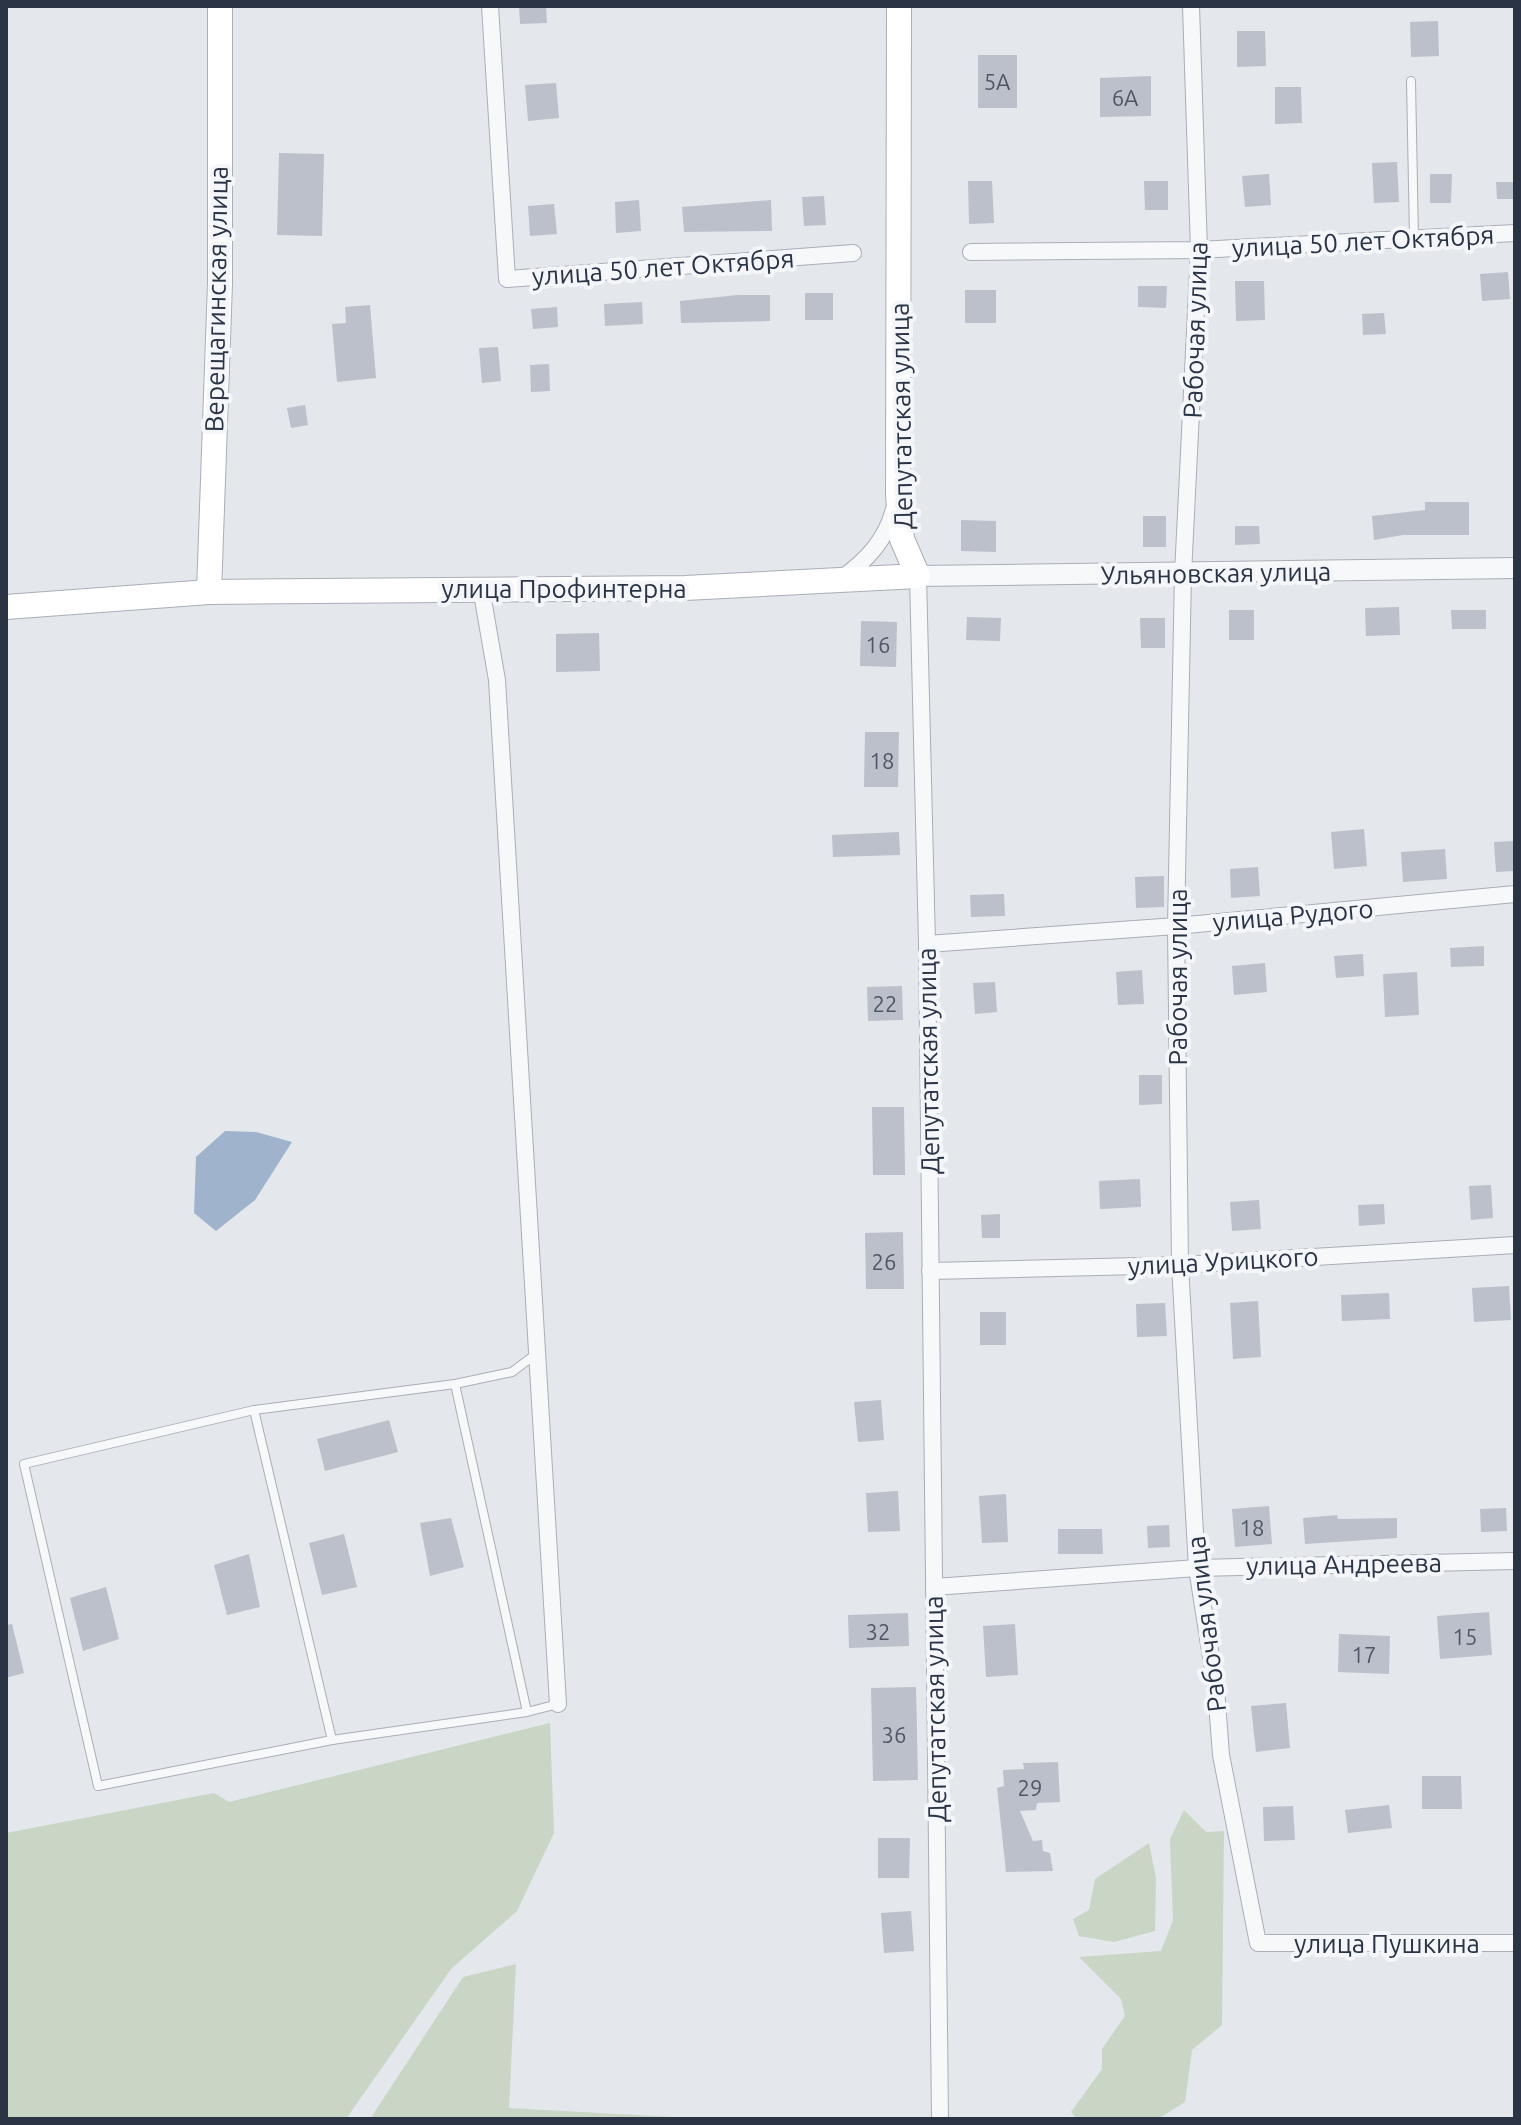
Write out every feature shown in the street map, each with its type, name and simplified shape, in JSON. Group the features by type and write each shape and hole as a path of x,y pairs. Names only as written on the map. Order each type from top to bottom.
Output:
{"main road":[{"name":"Верещагинская улица","path":"209,592 220,283 220,6"},
{"name":"Депутатская улица","path":"899,6 898,496 902,539 918,576"},
{"name":"улица Профинтерна","path":"209,592 836,583 918,576"},
{"path":"6,607 209,592"}],"street":[{"name":"улица 50 лет Октября","path":"490,6 507,279 853,253"},
{"name":"Рабочая улица","path":"1191,6 1199,250 1183,574 1176,926 1180,1265 1197,1568 1216,1689 1221,1755 1258,1943"},
{"name":"улица 50 лет Октября","path":"971,252 1199,250 1515,233"},
{"path":"836,583 878,546 890,526 898,496"},
{"name":"Ульяновская улица","path":"918,576 1515,568"},
{"name":"Депутатская улица","path":"918,576 927,944 940,2119"},
{"path":"481,588 497,680 558,1704"},
{"name":"улица Рудого","path":"927,944 1176,926 1515,894"},
{"name":"улица Урицкого","path":"930,1271 1180,1265 1515,1245"},
{"name":"улица Андреева","path":"934,1587 1197,1568 1515,1561"},
{"name":"улица Пушкина","path":"1258,1943 1515,1943"}],"lane":[{"path":"1411,81 1414,239"},
{"path":"539,1351 512,1372 455,1384 254,1410 24,1464 98,1786 332,1740 527,1712 558,1704"},
{"path":"455,1384 527,1712"},
{"path":"254,1410 332,1740"}],"green space":[{"path":"550,1723 554,1833 517,1911 451,1969 346,2119 6,2119 6,1833 214,1793 229,1802"},
{"path":"1184,1810 1206,1832 1224,1831 1222,2025 1192,2050 1185,2102 1158,2119 1077,2119 1071,2112 1102,2069 1102,2049 1125,2016 1121,1999 1079,1957 1161,1951 1173,1920 1170,1839"},
{"path":"1149,1843 1156,1878 1155,1931 1114,1942 1079,1936 1073,1919 1089,1910 1095,1879"},
{"path":"516,1964 509,2108 709,2119 370,2119 463,1977"}],"water":[{"path":"225,1131 256,1132 292,1142 255,1200 216,1231 194,1213 196,1157"}],"building":[{"path":"519,6 546,6 547,23 520,24"},
{"path":"1438,21 1439,56 1411,57 1410,22"},
{"path":"1237,31 1265,31 1266,66 1237,67"},
{"path":"978,55 1017,55 1017,108 978,108"},
{"path":"1151,76 1151,116 1100,117 1100,78"},
{"path":"556,83 559,118 528,121 525,85"},
{"path":"1275,87 1301,87 1302,123 1275,124"},
{"path":"279,153 324,154 322,236 277,235"},
{"path":"1397,162 1399,202 1374,203 1372,163"},
{"path":"1269,174 1271,205 1245,207 1242,176"},
{"path":"1430,174 1452,174 1451,203 1430,203"},
{"path":"968,181 992,181 994,223 969,224"},
{"path":"1144,181 1168,181 1168,210 1145,210"},
{"path":"1496,182 1515,182 1515,199 1497,199"},
{"path":"824,196 826,225 804,226 802,197"},
{"path":"639,200 641,231 616,233 615,202"},
{"path":"771,200 772,231 684,232 682,207"},
{"path":"554,204 557,234 530,236 528,206"},
{"path":"1508,272 1510,299 1482,301 1480,274"},
{"path":"1235,281 1264,281 1265,320 1236,321"},
{"path":"1138,286 1167,286 1166,308 1138,307"},
{"path":"965,290 996,290 996,323 965,323"},
{"path":"805,293 833,293 833,320 805,320"},
{"path":"770,295 770,321 681,323 680,301"},
{"path":"642,302 643,324 605,326 604,304"},
{"path":"370,305 376,378 337,382 332,324 346,323 345,307"},
{"path":"557,307 558,327 533,329 531,309"},
{"path":"1384,313 1386,334 1363,335 1362,314"},
{"path":"498,347 501,381 482,383 479,348"},
{"path":"549,364 550,391 531,392 530,365"},
{"path":"305,405 308,425 291,428 287,408"},
{"path":"1425,502 1469,502 1469,535 1403,535 1374,540 1372,516 1425,510"},
{"path":"1143,516 1166,516 1166,547 1143,547"},
{"path":"961,520 996,521 996,552 961,551"},
{"path":"1235,526 1259,526 1260,544 1235,545"},
{"path":"1399,607 1400,635 1366,636 1365,608"},
{"path":"1229,610 1254,610 1254,640 1229,640"},
{"path":"1451,610 1486,610 1486,629 1452,629"},
{"path":"967,617 1001,618 1000,641 966,640"},
{"path":"1140,618 1165,618 1165,648 1141,648"},
{"path":"861,621 897,622 896,667 860,666"},
{"path":"599,633 600,671 556,672 556,634"},
{"path":"865,732 899,732 898,787 864,787"},
{"path":"1364,829 1367,866 1334,869 1331,832"},
{"path":"899,832 900,855 833,857 832,835"},
{"path":"1515,841 1515,871 1496,872 1494,842"},
{"path":"1445,849 1447,879 1403,882 1401,852"},
{"path":"1258,867 1260,896 1231,898 1230,869"},
{"path":"1164,876 1164,907 1136,908 1135,877"},
{"path":"1004,894 1005,916 971,917 970,895"},
{"path":"1484,946 1484,966 1451,967 1450,948"},
{"path":"1363,954 1364,976 1336,978 1334,956"},
{"path":"1265,963 1267,992 1234,995 1232,966"},
{"path":"1142,970 1144,1004 1118,1005 1116,972"},
{"path":"1417,972 1419,1015 1385,1017 1383,974"},
{"path":"995,982 997,1012 975,1014 973,983"},
{"path":"902,986 903,1020 868,1021 867,987"},
{"path":"1139,1075 1162,1075 1162,1104 1139,1105"},
{"path":"872,1107 904,1107 905,1175 873,1175"},
{"path":"1140,1179 1141,1207 1100,1209 1099,1181"},
{"path":"1491,1185 1493,1218 1471,1220 1469,1186"},
{"path":"1259,1200 1261,1229 1232,1231 1230,1202"},
{"path":"1384,1204 1385,1224 1359,1226 1358,1205"},
{"path":"1000,1214 1000,1238 982,1238 981,1215"},
{"path":"903,1232 904,1289 866,1289 865,1233"},
{"path":"1509,1286 1511,1320 1474,1322 1472,1288"},
{"path":"1389,1293 1390,1319 1342,1321 1341,1295"},
{"path":"1258,1301 1261,1357 1233,1359 1230,1303"},
{"path":"1165,1303 1167,1336 1137,1337 1136,1304"},
{"path":"980,1312 1006,1312 1006,1345 980,1345"},
{"path":"881,1400 884,1440 858,1442 854,1402"},
{"path":"389,1420 398,1452 325,1471 317,1439"},
{"path":"898,1491 900,1531 868,1532 866,1493"},
{"path":"1006,1494 1008,1542 982,1543 979,1496"},
{"path":"1269,1506 1272,1544 1235,1547 1232,1509"},
{"path":"1506,1508 1507,1531 1481,1532 1480,1509"},
{"path":"1337,1515 1338,1519 1397,1518 1397,1538 1305,1544 1303,1518"},
{"path":"451,1518 464,1567 430,1576 420,1523"},
{"path":"1169,1525 1170,1547 1148,1548 1147,1526"},
{"path":"1058,1529 1102,1529 1103,1554 1058,1554"},
{"path":"344,1534 357,1587 322,1595 309,1543"},
{"path":"249,1554 260,1607 227,1615 214,1565"},
{"path":"106,1587 119,1639 83,1651 70,1598"},
{"path":"1489,1612 1492,1655 1440,1659 1437,1616"},
{"path":"908,1613 909,1646 849,1648 848,1615"},
{"path":"12,1624 24,1673 6,1678 6,1625"},
{"path":"1015,1624 1018,1675 986,1677 983,1626"},
{"path":"1339,1634 1390,1636 1389,1674 1338,1672"},
{"path":"916,1687 918,1780 873,1781 871,1688"},
{"path":"1286,1703 1290,1748 1256,1752 1251,1706"},
{"path":"1058,1762 1060,1802 1037,1803 1036,1810 1020,1811 1033,1841 1042,1840 1043,1851 1050,1853 1053,1871 1006,1872 997,1788 1004,1786 1003,1770 1024,1769 1023,1763"},
{"path":"1422,1776 1461,1776 1462,1809 1422,1809"},
{"path":"1389,1805 1392,1828 1348,1833 1345,1810"},
{"path":"1293,1806 1295,1840 1264,1841 1263,1807"},
{"path":"878,1838 910,1838 909,1878 878,1878"},
{"path":"911,1911 914,1951 884,1953 881,1913"}]}
